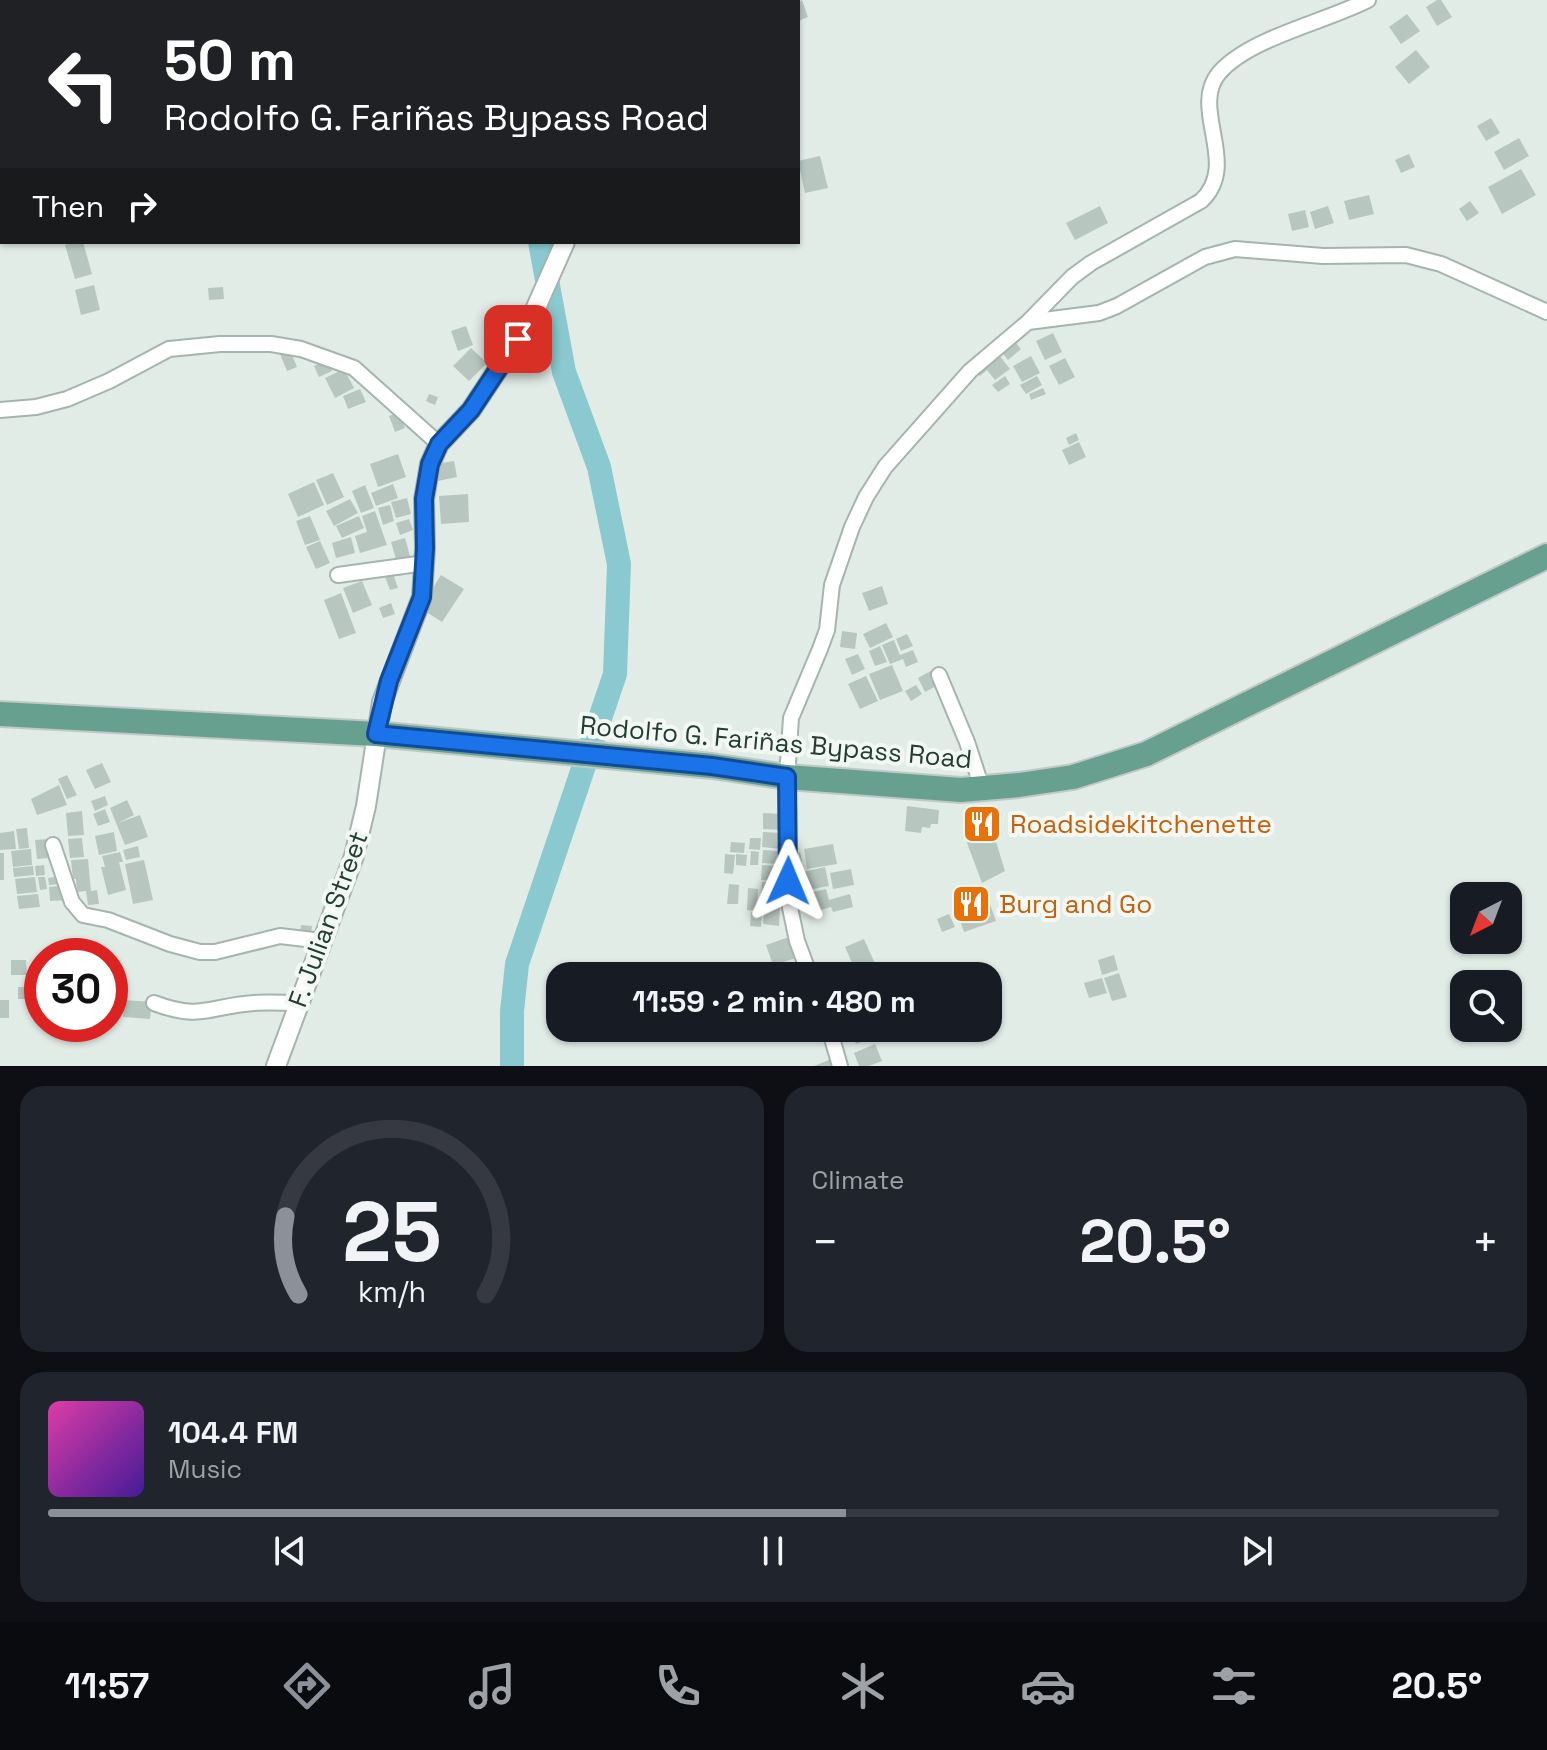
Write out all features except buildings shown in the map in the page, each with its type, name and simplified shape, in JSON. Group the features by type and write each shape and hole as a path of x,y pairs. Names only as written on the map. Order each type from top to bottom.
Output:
{"main road":[{"name":"Rodolfo G. Fariñas Bypass Road","path":"0,714 376,734 712,766 787,777 961,790 982,788 1073,777 1146,754 1547,556"}],"street":[{"path":"805,962 788,898 787,777 791,718 827,630 832,585 866,497 911,435 970,371 1028,322 1072,277 1210,192 1218,165 1211,88 1227,66 1252,48 1368,0"},
{"name":"F. Julian Street","path":"276,1066 360,834 376,734 389,681 422,597 426,480 439,444 471,410 530,321 565,244"},
{"path":"1028,322 1099,313 1205,257 1235,249 1323,256 1406,255 1441,264 1547,312"},
{"path":"0,410 36,407 67,399 169,349 220,344 271,344 301,349 354,368 439,444"},
{"path":"338,575 425,563"},
{"path":"939,675 982,788"},
{"path":"53,845 72,902 83,915 108,920 200,952 215,952 280,936 322,941"},
{"path":"154,1003 195,1014 251,1003 298,1003"},
{"path":"833,1042 840,1066"}],"waterway":[{"path":"512,1066 512,1011 517,964 615,674 619,564 599,467 564,372 540,244"}],"place":[{"name":"Roadsidekitchenette","path":"982,824"},
{"name":"Burg and Go","path":"971,904"}],"route":[{"path":"518,339 471,410 439,444 430,464 424,499 422,597 389,681 376,734 712,766 787,777 788,881"}]}
